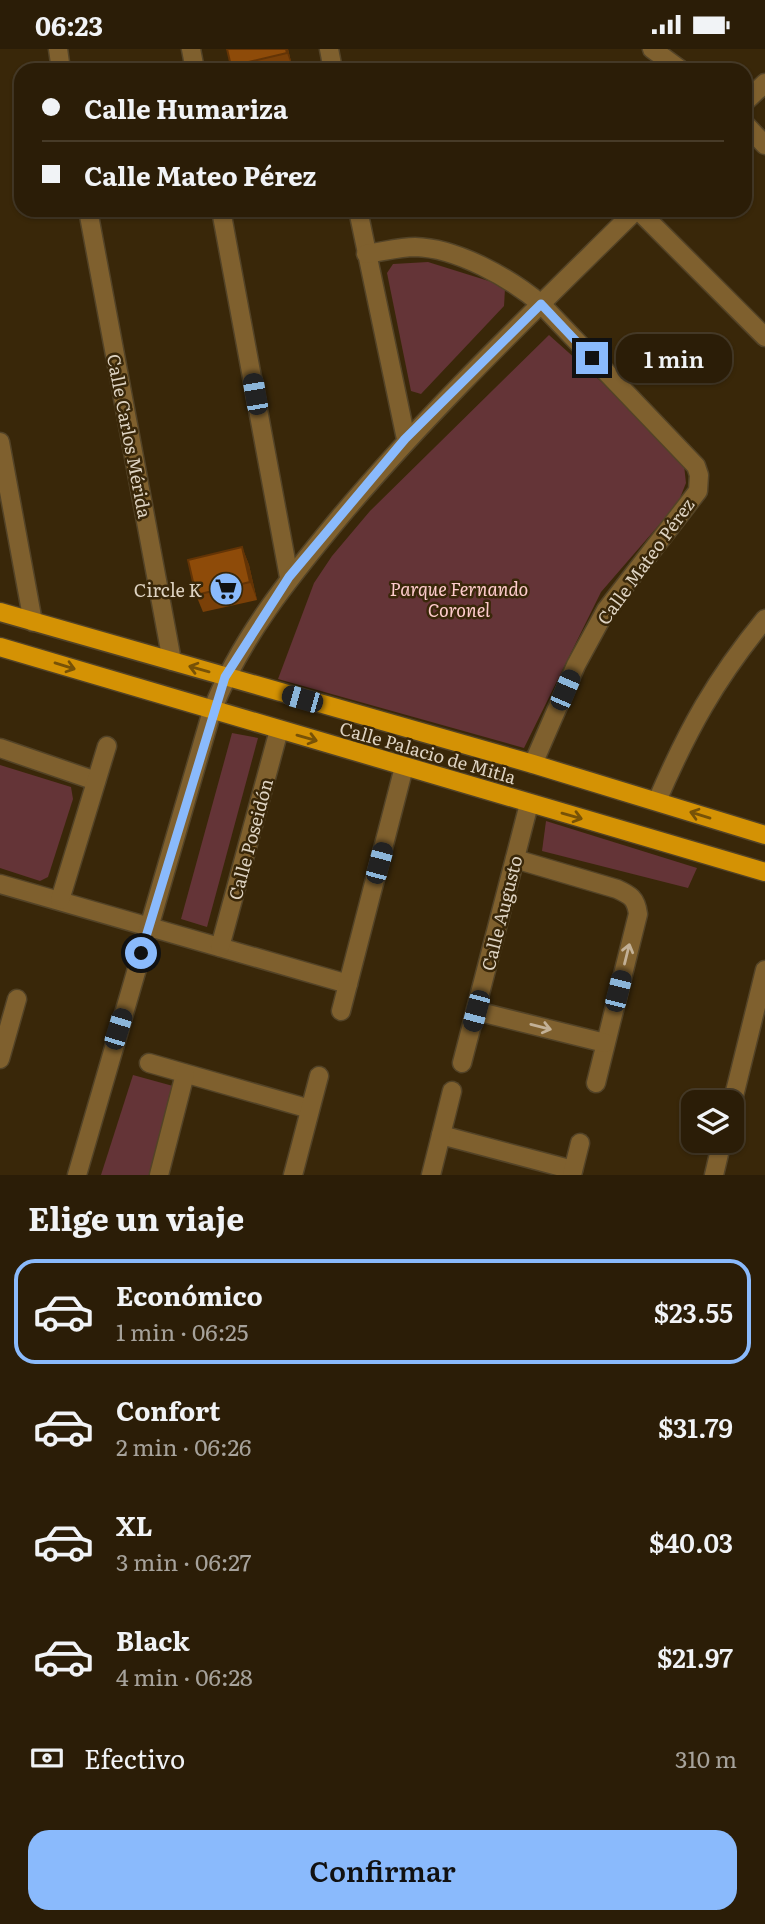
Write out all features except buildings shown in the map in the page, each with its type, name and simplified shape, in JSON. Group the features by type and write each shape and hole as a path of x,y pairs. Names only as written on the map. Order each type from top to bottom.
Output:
{"main road":[{"name":"Calle Palacio de Mitla","path":"0,612 533,764 765,835"},
{"name":"Calle Palacio de Mitla","path":"0,647 765,872"}],"street":[{"path":"652,49 671,63"},
{"path":"752,95 765,83"},
{"path":"752,131 765,145"},
{"name":"Calle Carlos Mérida","path":"89,217 172,661"},
{"path":"222,217 289,577"},
{"path":"359,217 405,439"},
{"path":"77,1175 212,711 225,677 289,577 405,439 630,217"},
{"path":"644,217 765,337"},
{"name":"Calle Mateo Pérez","path":"366,254 416,247 465,259 513,281 541,304 696,466 698,491 606,610 576,665 533,764"},
{"path":"0,442 33,622"},
{"path":"657,801 684,738 705,699 728,664 765,619"},
{"name":"Calle Poseidón","path":"220,947 279,730"},
{"path":"60,901 107,746"},
{"path":"0,748 96,781"},
{"path":"341,1011 404,767"},
{"name":"Calle Augusto","path":"462,1063 529,804"},
{"path":"515,859 630,895 637,903 638,913 596,1083"},
{"path":"0,884 348,984"},
{"path":"735,1090 765,970"},
{"path":"0,1059 4,1030 18,999"},
{"path":"476,1011 605,1043"},
{"path":"149,1063 310,1109"},
{"path":"159,1175 184,1074"},
{"path":"293,1175 319,1076"},
{"path":"431,1175 452,1091"},
{"path":"440,1135 573,1173 580,1143"},
{"path":"714,1175 719,1153"}],"green space":[{"path":"428,262 492,282 505,289 504,306 421,394 411,391 387,273 393,264"},
{"name":"Parque Fernando Coronel","path":"549,335 673,446 684,465 686,483 678,503 601,592 524,748 278,679 314,583 332,556 370,511"},
{"path":"232,733 258,738 207,927 181,919"},
{"path":"0,765 71,787 73,799 48,877 40,881 0,868"},
{"path":"546,821 697,868 688,888 542,851"},
{"path":"133,1075 173,1086 149,1175 101,1175"}],"place":[{"name":"Circle K","path":"226,589"}],"route":[{"path":"141,953 212,711 225,677 289,577 405,439 541,304 592,358"}]}
